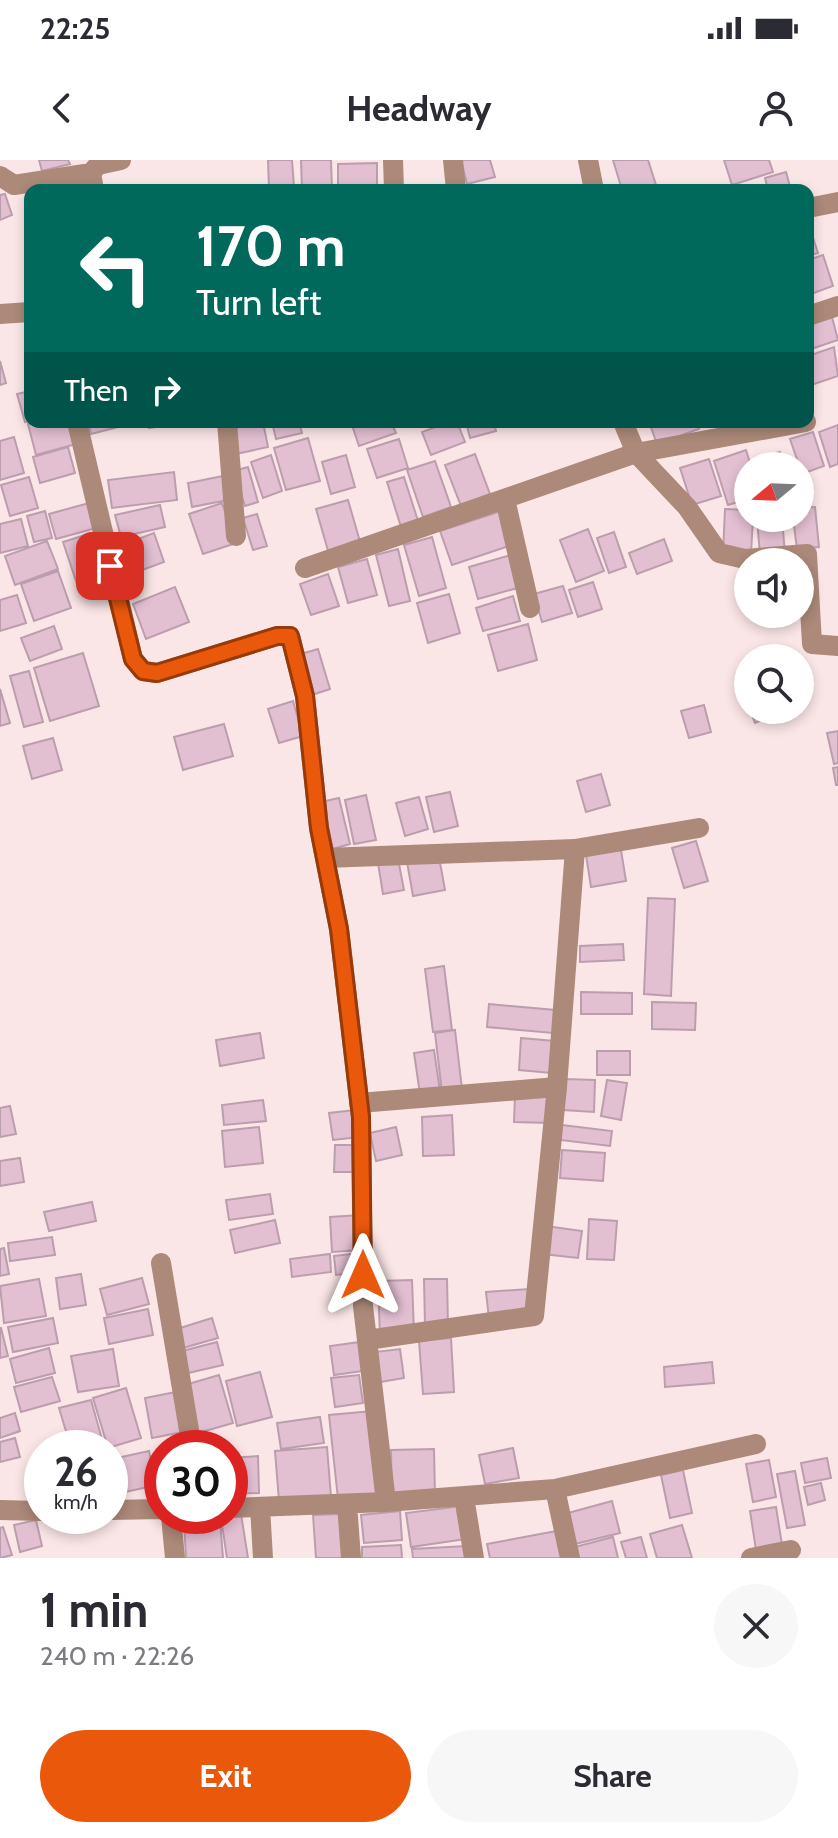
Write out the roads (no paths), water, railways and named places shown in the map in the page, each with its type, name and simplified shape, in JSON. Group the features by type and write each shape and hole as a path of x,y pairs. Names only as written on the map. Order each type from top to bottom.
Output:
{"street":[{"path":"34,184 93,181 98,165 121,160"},
{"path":"393,160 394,184"},
{"path":"453,160 455,184"},
{"path":"588,160 593,184"},
{"path":"0,176 14,185 24,184"},
{"path":"814,207 838,202"},
{"path":"814,314 838,306"},
{"path":"0,314 24,312"},
{"path":"78,428 133,659 143,671 157,673 277,636 290,636 305,696 325,858 339,929 359,1103 363,1306 386,1502"},
{"path":"227,428 236,536"},
{"path":"626,428 636,453 687,507 719,553 745,559 807,554 812,644 838,646"},
{"path":"305,568 636,453 774,428"},
{"path":"505,499 530,608"},
{"path":"325,858 575,849 699,828"},
{"path":"367,1340 534,1316 557,1087 575,849"},
{"path":"359,1103 557,1087"},
{"path":"161,1263 189,1430"},
{"path":"248,1507 386,1502 555,1489 756,1444"},
{"path":"555,1489 570,1558"},
{"path":"464,1497 474,1558"},
{"path":"347,1504 351,1558"},
{"path":"260,1507 263,1558"},
{"path":"0,1510 24,1511"},
{"path":"173,1534 175,1558"},
{"path":"751,1558 791,1550"}]}
